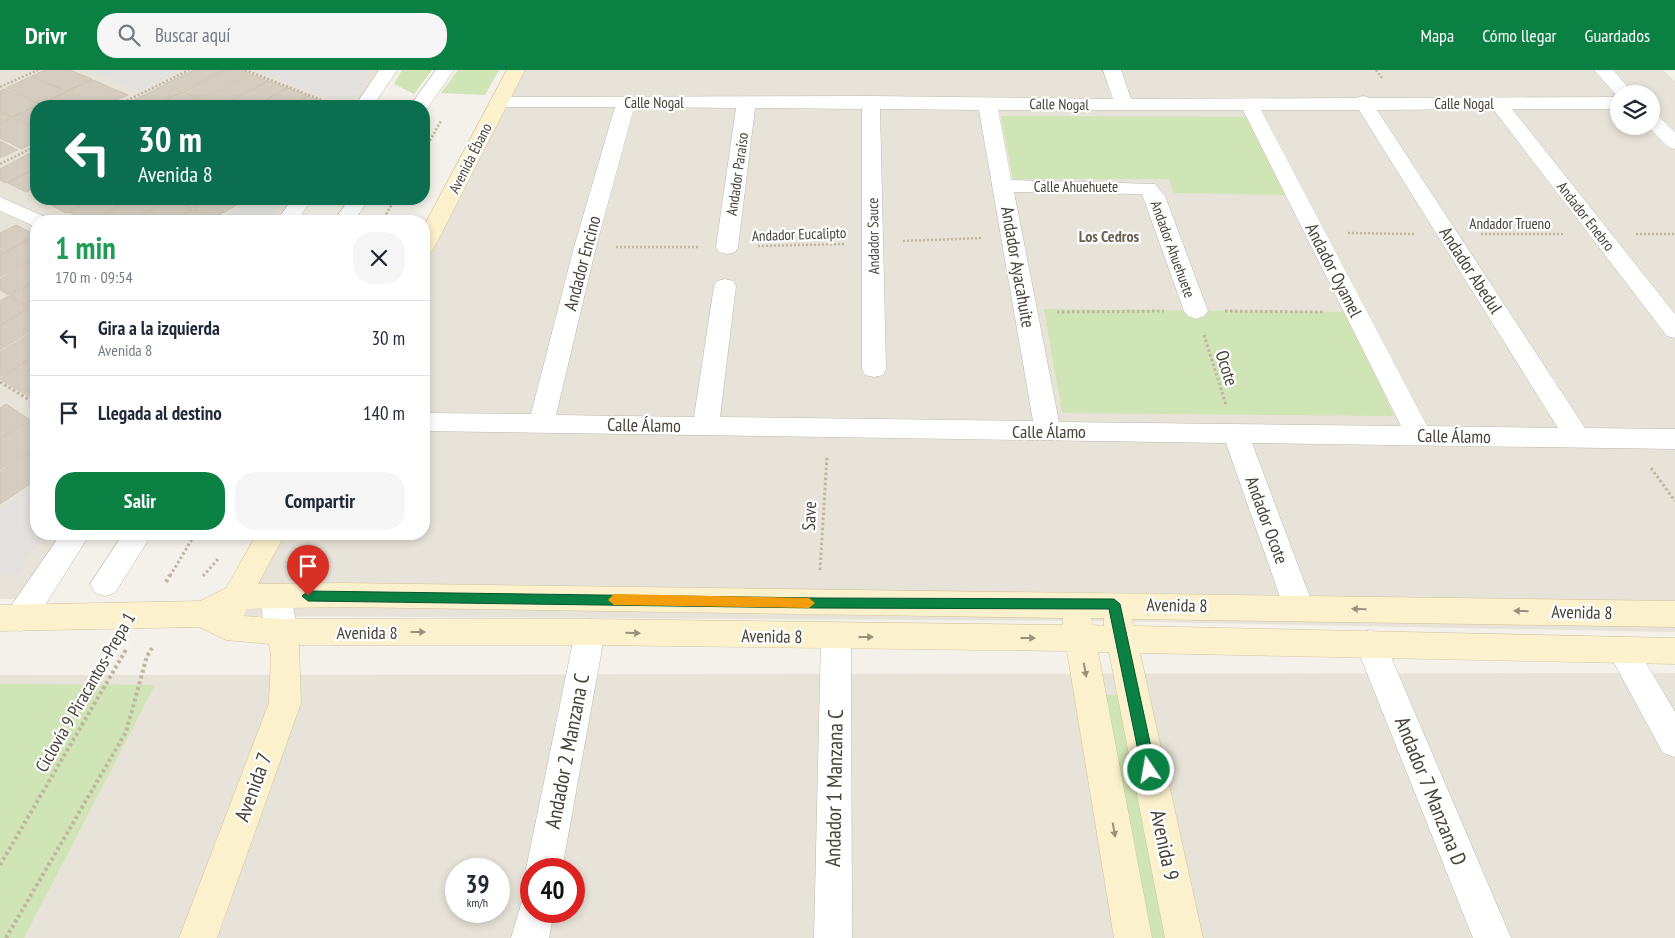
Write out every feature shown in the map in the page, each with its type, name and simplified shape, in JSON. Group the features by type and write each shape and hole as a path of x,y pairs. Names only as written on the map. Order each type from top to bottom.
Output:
{"street":[{"path":"368,100 388,70"},
{"path":"423,100 445,70"},
{"name":"Avenida Ébano","path":"430,234 516,70"},
{"path":"1112,70 1124,104"},
{"path":"1603,70 1617,85"},
{"name":"Calle Nogal","path":"499,101 1124,104 1363,102 1610,103"},
{"name":"Andador Encino","path":"541,424 585,247 626,102"},
{"name":"Andador Paraíso","path":"727,247 746,102"},
{"name":"Andador Sauce","path":"871,102 874,369"},
{"name":"Andador Abedul","path":"1363,102 1578,438"},
{"name":"Andador Ayacahuite","path":"987,103 1048,431"},
{"name":"Andador Enebro","path":"1498,103 1675,330"},
{"name":"Andador Oyamel","path":"1250,104 1419,435"},
{"path":"1660,129 1675,143"},
{"name":"Calle Ahuehuete","path":"1003,186 1148,188"},
{"name":"Andador Ahuehuete","path":"1148,188 1155,196 1196,311"},
{"path":"3,208 30,218"},
{"path":"706,426 726,286"},
{"name":"Calle Álamo","path":"430,422 706,426 828,430 1234,432 1675,440"},
{"name":"Andador Ocote","path":"1234,432 1300,608"},
{"path":"10,618 71,540"},
{"path":"105,584 134,540"},
{"path":"236,597 268,540"},
{"name":"Avenida 8","path":"215,621 236,597 342,595 818,603 1114,604 1675,614"},
{"path":"275,596 282,632"},
{"path":"1075,604 1133,938"},
{"name":"Avenida 9","path":"1114,604 1184,938"},
{"name":"Avenida 8","path":"10,618 158,616 215,621 282,632 590,632 836,637 1122,639 1675,651"},
{"name":"Avenida 7","path":"198,938 284,703 286,656 282,632"},
{"name":"Andador 2 Manzana C","path":"546,858 590,632"},
{"name":"Andador 1 Manzana C","path":"833,938 836,637"},
{"name":"Andador 7 Manzana D","path":"1370,643 1492,938"},
{"path":"1622,650 1675,742"},
{"path":"530,938 533,923"}],"path":[{"path":"0,87 38,70"},
{"path":"128,100 189,70"},
{"path":"245,70 322,100"},
{"path":"0,164 30,149"},
{"name":"Andador Trueno","path":"1315,233 1675,234"},
{"name":"Andador Eucalipto","path":"585,247 727,247 873,243 1012,236"},
{"name":"Ocote","path":"1196,311 1234,432"},
{"path":"0,382 30,400"},
{"name":"Save","path":"818,603 828,430"},
{"name":"Ciclovía 9 Piracantos-Prepa 1","path":"0,865 158,616 192,540"},
{"path":"6,938 126,732 158,616"}],"shaded area":[{"path":"0,70 379,70 358,100 30,100 30,205 288,205 281,215 30,215 30,540 62,540 22,599 0,599"},
{"path":"87,70 182,70 140,91"},
{"path":"254,70 373,70 353,100 333,100"},
{"name":"Los Cedros","path":"508,70 1663,70 1675,81 1675,632 1100,621 247,616 231,586 256,540 430,540 430,216"},
{"path":"244,205 280,205 272,215 226,215"},
{"path":"30,489 30,540 41,540 16,575 0,575 0,510"},
{"path":"1675,673 1675,938 0,938 0,675"}],"green space":[{"path":"402,70 432,70 414,94 394,84"},
{"path":"458,70 499,70 485,95 441,93"},
{"path":"1001,116 1249,117 1286,195 1174,193 1169,179 1013,179"},
{"path":"1044,309 1346,312 1394,416 1062,413"},
{"path":"0,684 155,685 24,938 0,938"},
{"path":"1105,695 1121,695 1169,938 1151,938"}],"building":[{"path":"45,70 70,70 92,79 67,91 32,76"},
{"path":"194,70 224,70 182,91 165,84"},
{"path":"226,70 241,70 250,73 200,99 183,92"},
{"path":"251,74 268,81 232,100 201,100"},
{"path":"32,76 66,92 49,100 32,100 6,88"},
{"path":"93,80 128,95 116,100 88,100 67,91"},
{"path":"269,81 287,88 265,100 233,100"},
{"path":"164,85 181,92 165,100 134,100"},
{"path":"288,88 307,96 299,100 266,100"},
{"path":"4,89 30,100 30,108 13,117 0,111 0,91"},
{"path":"66,92 84,100 49,100"},
{"path":"182,92 200,99 198,100 166,100"},
{"path":"308,96 318,100 301,100"},
{"path":"30,109 30,125 13,117"},
{"path":"0,112 12,117 0,123"},
{"path":"12,118 30,126 30,144 22,149 0,138 0,124"},
{"path":"0,141 17,150 0,158"},
{"path":"30,153 30,171 6,183 0,180 0,169"},
{"path":"30,171 30,190 26,192 8,183"},
{"path":"51,205 81,205 66,213"},
{"path":"81,205 119,205 101,215 75,215 68,212"},
{"path":"121,205 158,205 141,215 103,215"},
{"path":"160,205 184,205 192,209 181,215 143,215"},
{"path":"186,205 197,205 192,208"},
{"path":"199,205 237,205 219,215 208,215 194,208"},
{"path":"193,209 206,215 182,215"},
{"path":"16,225 30,232 30,238 0,255 0,233"},
{"path":"30,239 30,260 0,277 0,256"},
{"path":"30,262 30,283 9,295 0,290 0,279"},
{"path":"30,284 30,307 10,296"},
{"path":"9,296 29,308 0,325 0,301"},
{"path":"30,309 30,332 0,350 0,326"},
{"path":"30,334 30,359 0,377 0,352"},
{"path":"30,359 30,389 23,393 0,379"},
{"path":"30,390 30,397 24,393"},
{"path":"6,404 29,419 0,438 0,408"},
{"path":"30,420 30,451 0,470 0,439"},
{"path":"30,452 30,484 0,504 0,472"}],"slow traffic":[{"path":"614,600 809,603"}],"district":[{"name":"Los Cedros","path":"1109,236"}],"route":[{"path":"308,596 818,603 1114,604 1149,770"}]}
